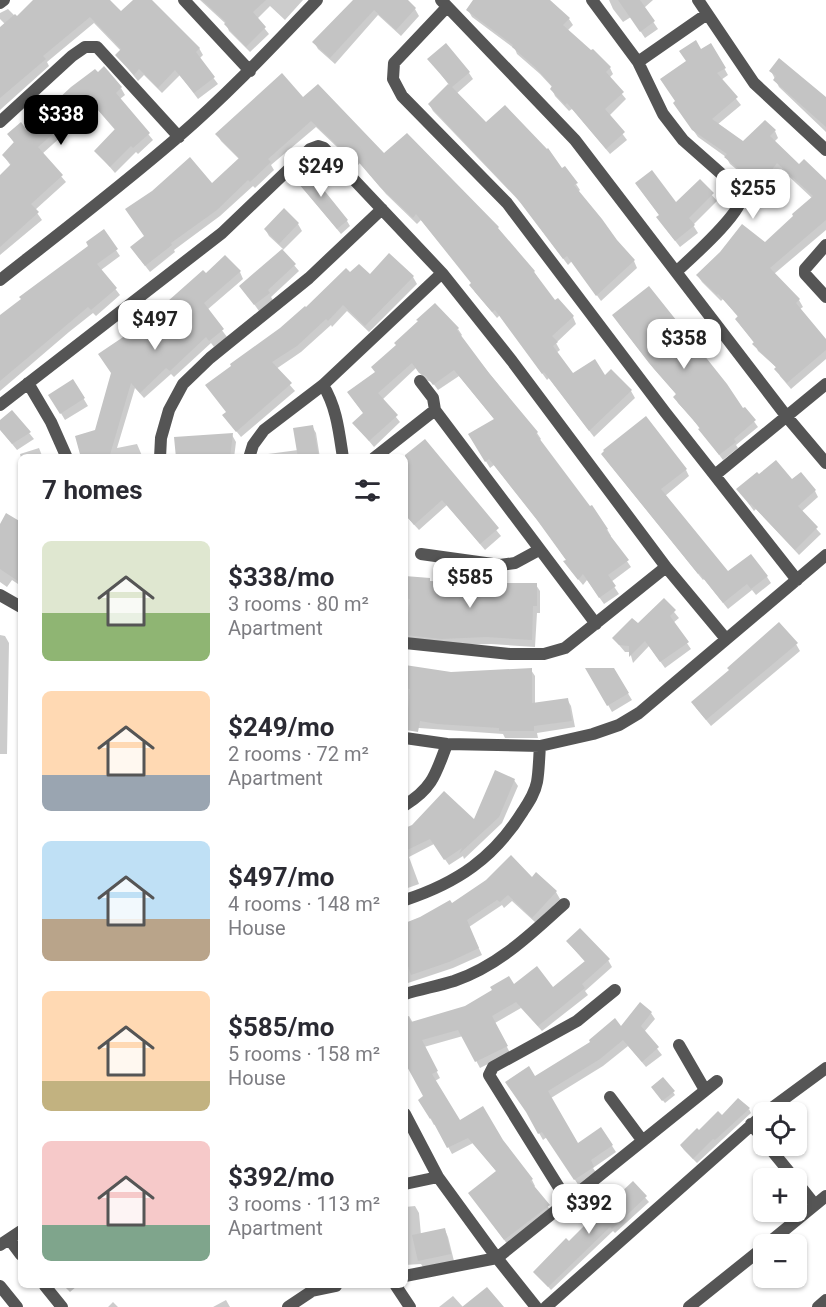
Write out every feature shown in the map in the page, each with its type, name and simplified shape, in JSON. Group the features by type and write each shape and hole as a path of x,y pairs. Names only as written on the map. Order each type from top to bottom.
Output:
{"street":[{"path":"0,3 4,0"},
{"path":"184,0 250,71"},
{"path":"0,280 179,137 250,71 317,0"},
{"path":"592,0 638,62 663,114 683,140 743,193 740,206 703,247 676,272"},
{"path":"698,0 754,83 826,150"},
{"path":"797,580 507,203 402,96 393,79 394,63 444,2 575,140 787,417 826,463"},
{"path":"638,62 707,14"},
{"path":"0,122 72,56 85,47 97,47 179,137"},
{"path":"0,405 222,233 310,148 318,146 324,148 442,273 512,361 666,567 726,639"},
{"path":"160,454 161,438 169,410 183,384 210,358 309,278 381,209"},
{"path":"826,245 805,269 806,274 826,297"},
{"path":"250,454 253,445 264,430 323,386 442,273"},
{"path":"420,381 434,398 435,410 538,550 596,624"},
{"path":"28,383 51,422 65,454"},
{"path":"715,475 826,384"},
{"path":"323,386 332,400 336,414 342,454"},
{"path":"379,454 435,410"},
{"path":"421,554 500,565 515,562 538,550"},
{"path":"408,738 447,744 540,746 593,734 619,725 639,713 826,555"},
{"path":"408,643 510,654 544,654 565,648 666,567"},
{"path":"0,595 18,605"},
{"path":"408,803 428,788 447,744"},
{"path":"408,899 435,890 470,870 504,838 533,794 537,783 540,746"},
{"path":"408,993 455,980 494,962 521,943 564,904"},
{"path":"568,1202 489,1075 494,1067 577,1021 615,990"},
{"path":"679,1045 705,1090"},
{"path":"779,1102 826,1068"},
{"path":"408,1275 497,1258 717,1081"},
{"path":"610,1097 642,1140"},
{"path":"408,1120 438,1177 536,1307"},
{"path":"546,1307 751,1125 753,1127"},
{"path":"776,1156 786,1168"},
{"path":"408,1183 438,1177"},
{"path":"807,1194 815,1205"},
{"path":"780,1234 826,1196"},
{"path":"18,1233 4,1242 18,1253"},
{"path":"690,1307 753,1256"},
{"path":"0,1286 17,1307"},
{"path":"47,1288 62,1307"},
{"path":"288,1307 312,1291 326,1288"},
{"path":"397,1288 410,1307"},
{"path":"818,1307 826,1300"}],"building":[{"path":"33,0 110,0 121,11 133,0 152,0 200,48 196,52 215,77 194,93 175,70 158,88 139,69 134,75 115,55 121,49 90,17 43,56 46,59 0,98 0,27 15,14 17,16"},
{"path":"202,0 266,0 253,12 266,27 246,47 224,24 226,22"},
{"path":"353,0 408,0 416,8 396,30 374,10 330,58 312,42"},
{"path":"473,0 550,0 570,18 563,25 611,67 606,72 624,92 605,109 625,132 606,149 567,103 565,105 550,89 552,86 535,67 512,47 513,45 466,10"},
{"path":"618,0 640,0 655,21 640,32"},
{"path":"696,40 701,49 711,43 726,68 717,73 738,97 712,119 743,141 765,120 776,130 770,136 799,164 804,159 826,180 826,220 770,268 800,299 796,303 826,339 826,350 787,383 774,369 776,367 752,344 754,342 735,319 738,316 696,275 720,252 742,224 765,242 813,196 777,163 759,187 744,179 746,175 724,157 727,154 692,130 660,79 686,61 679,51"},
{"path":"446,43 470,72 452,87 486,122 505,105 548,148 562,168 565,166 578,183 574,185 635,260 596,296 567,256 563,259 516,197 428,104 448,84 450,85 427,59"},
{"path":"779,58 826,97 826,127 773,80 776,76 769,71"},
{"path":"104,66 122,87 116,93 150,133 133,148 131,146 110,167 94,151 115,129 92,103 90,105 88,103 38,147 63,175 31,204 39,212 0,247 0,175 11,164 2,155 14,142 7,134 21,122 26,129 71,87 95,69 98,72"},
{"path":"282,73 303,97 318,84 384,153 407,133 499,227 555,300 558,298 574,316 552,336 558,342 553,346 573,373 595,359 605,375 611,369 632,390 589,431 544,372 542,374 495,310 492,312 469,285 471,283 416,214 413,218 380,187 355,158 353,160 311,121 268,159 271,162 250,182 248,180 217,210 171,243 172,245 145,266 130,247 144,236 125,209 152,191 190,157 212,183 239,158 215,134"},
{"path":"303,167 348,220 337,229 293,177"},
{"path":"652,170 676,202 700,179 714,193 689,218 695,225 675,241 656,217 659,215 635,183"},
{"path":"284,208 299,223 279,244 264,229"},
{"path":"104,229 118,249 97,264 117,288 91,310 88,307 0,381 0,315 21,299 19,297 88,246 86,242"},
{"path":"282,249 296,264 268,290 270,293 254,305 239,286"},
{"path":"389,253 414,276 365,326 343,305 328,321 326,319 297,346 272,362 292,383 236,432 222,415 226,412 205,385 306,307 346,268 350,272 359,264 370,274"},
{"path":"225,255 241,271 204,303 224,329 209,341 206,337 170,371 166,368 140,393 131,383 110,454 80,454 75,436 95,430 111,373 98,354 141,325 203,270 206,273"},
{"path":"649,286 727,384 743,408 745,407 756,420 734,439 736,442 719,455 698,429 700,428 673,397 676,394 612,315"},
{"path":"435,303 459,328 457,330 489,373 538,432 536,434 590,506 592,505 608,529 606,530 629,560 608,575 616,586 599,598 583,574 578,580 537,520 489,459 485,462 468,434 494,419 454,370 433,385 426,376 419,373 412,363 378,393 398,415 369,441 352,423 363,413 347,392 375,372 371,367 396,345 394,343"},
{"path":"73,379 85,398 60,414 48,395"},
{"path":"12,410 31,432 12,444 0,430 0,420"},
{"path":"646,416 687,469 661,489 728,571 751,554 768,576 751,589 747,584 723,603 601,454"},
{"path":"313,425 318,454 297,454 293,428"},
{"path":"233,433 230,454 176,454 174,437"},
{"path":"425,439 499,528 480,544 442,500 414,525 408,518 406,454"},
{"path":"776,460 792,479 801,472 816,490 798,506 818,527 795,550 736,489"},
{"path":"6,513 18,520 18,581 0,569 0,524"},
{"path":"408,576 430,578 430,581 537,583 537,606 533,606 532,640 486,637 441,639 408,635 410,599 408,599"},
{"path":"664,598 676,610 670,616 689,642 660,662 645,641 629,657 629,646 619,645 612,638 632,618 638,623"},
{"path":"779,622 798,643 706,720 691,702 729,670 727,668"},
{"path":"408,665 451,672 532,668 532,703 568,698 572,721 534,726 534,731 499,731 499,728 420,721 418,732 408,730 410,689 408,689"},
{"path":"585,668 614,668 629,693 607,706"},
{"path":"495,770 515,779 499,817 459,854 462,848 444,860 430,839 408,850 408,827 444,791 474,819"},
{"path":"511,855 532,877 536,872 557,891 532,918 508,895 500,902 497,900 467,920 479,948 449,962 411,975 408,966 408,922 450,900 452,903 486,880"},
{"path":"580,928 610,959 582,984 585,988 538,1026 516,1002 492,1016 508,1046 475,1062 458,1030 422,1040 438,1071 432,1074 460,1120 483,1106 503,1140 533,1179 530,1181 550,1205 504,1240 468,1193 496,1171 468,1138 447,1148 431,1118 418,1100 423,1096 408,1068 408,1016 411,1022 465,1006 492,990 490,987 509,976 514,984 537,966 553,987 585,961 566,941"},
{"path":"640,1002 652,1012 641,1026 659,1047 642,1062 623,1040 600,1059 548,1091 578,1143 601,1127 613,1145 591,1160 594,1167 574,1180 542,1132 538,1134 505,1082 529,1066 535,1076 590,1042 589,1040 615,1018 621,1026"},
{"path":"663,1077 675,1091 662,1101 651,1087"},
{"path":"738,1098 750,1108 693,1159 680,1145 718,1111 722,1115"},
{"path":"633,1181 647,1196 612,1229 610,1227 548,1287 533,1272 566,1238 569,1241 590,1220 594,1224 616,1197"},
{"path":"445,1228 451,1254 418,1261 412,1235"},
{"path":"487,1287 504,1307 462,1307"}]}
